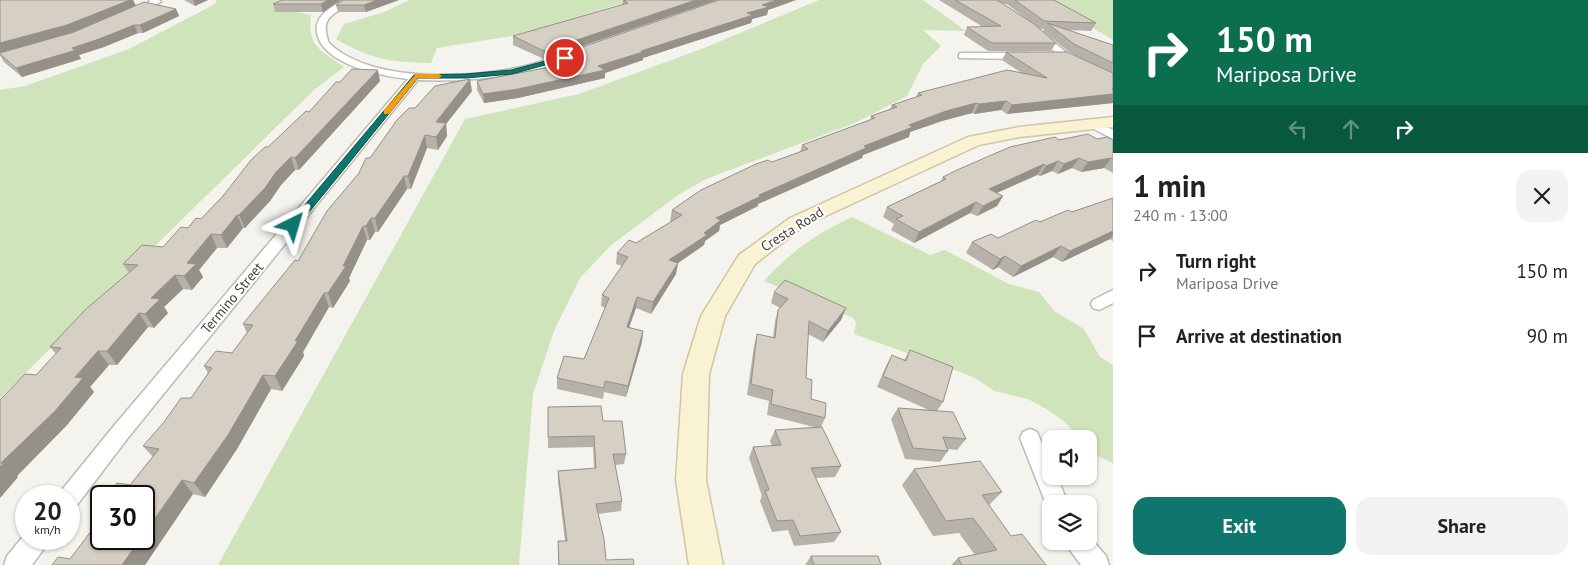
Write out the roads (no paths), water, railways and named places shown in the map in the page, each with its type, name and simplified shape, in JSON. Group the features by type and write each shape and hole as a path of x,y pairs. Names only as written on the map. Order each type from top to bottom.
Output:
{"street":[{"path":"120,17 157,2 153,0"},
{"path":"350,0 332,9 322,20 321,30 326,45 347,61 367,68 416,76 466,76 512,72 584,52"},
{"path":"1026,24 1065,56 1113,81"},
{"path":"962,56 1065,56"},
{"name":"Termino Street","path":"79,485 120,433 416,76"},
{"path":"1102,123 1113,136"},
{"name":"Cresta Road","path":"706,565 691,480 696,374 713,316 747,260 782,232 827,207 974,141 1019,132 1102,123"},
{"path":"1030,438 1053,495"},
{"path":"16,565 28,550"},
{"path":"1084,550 1097,565"}]}
